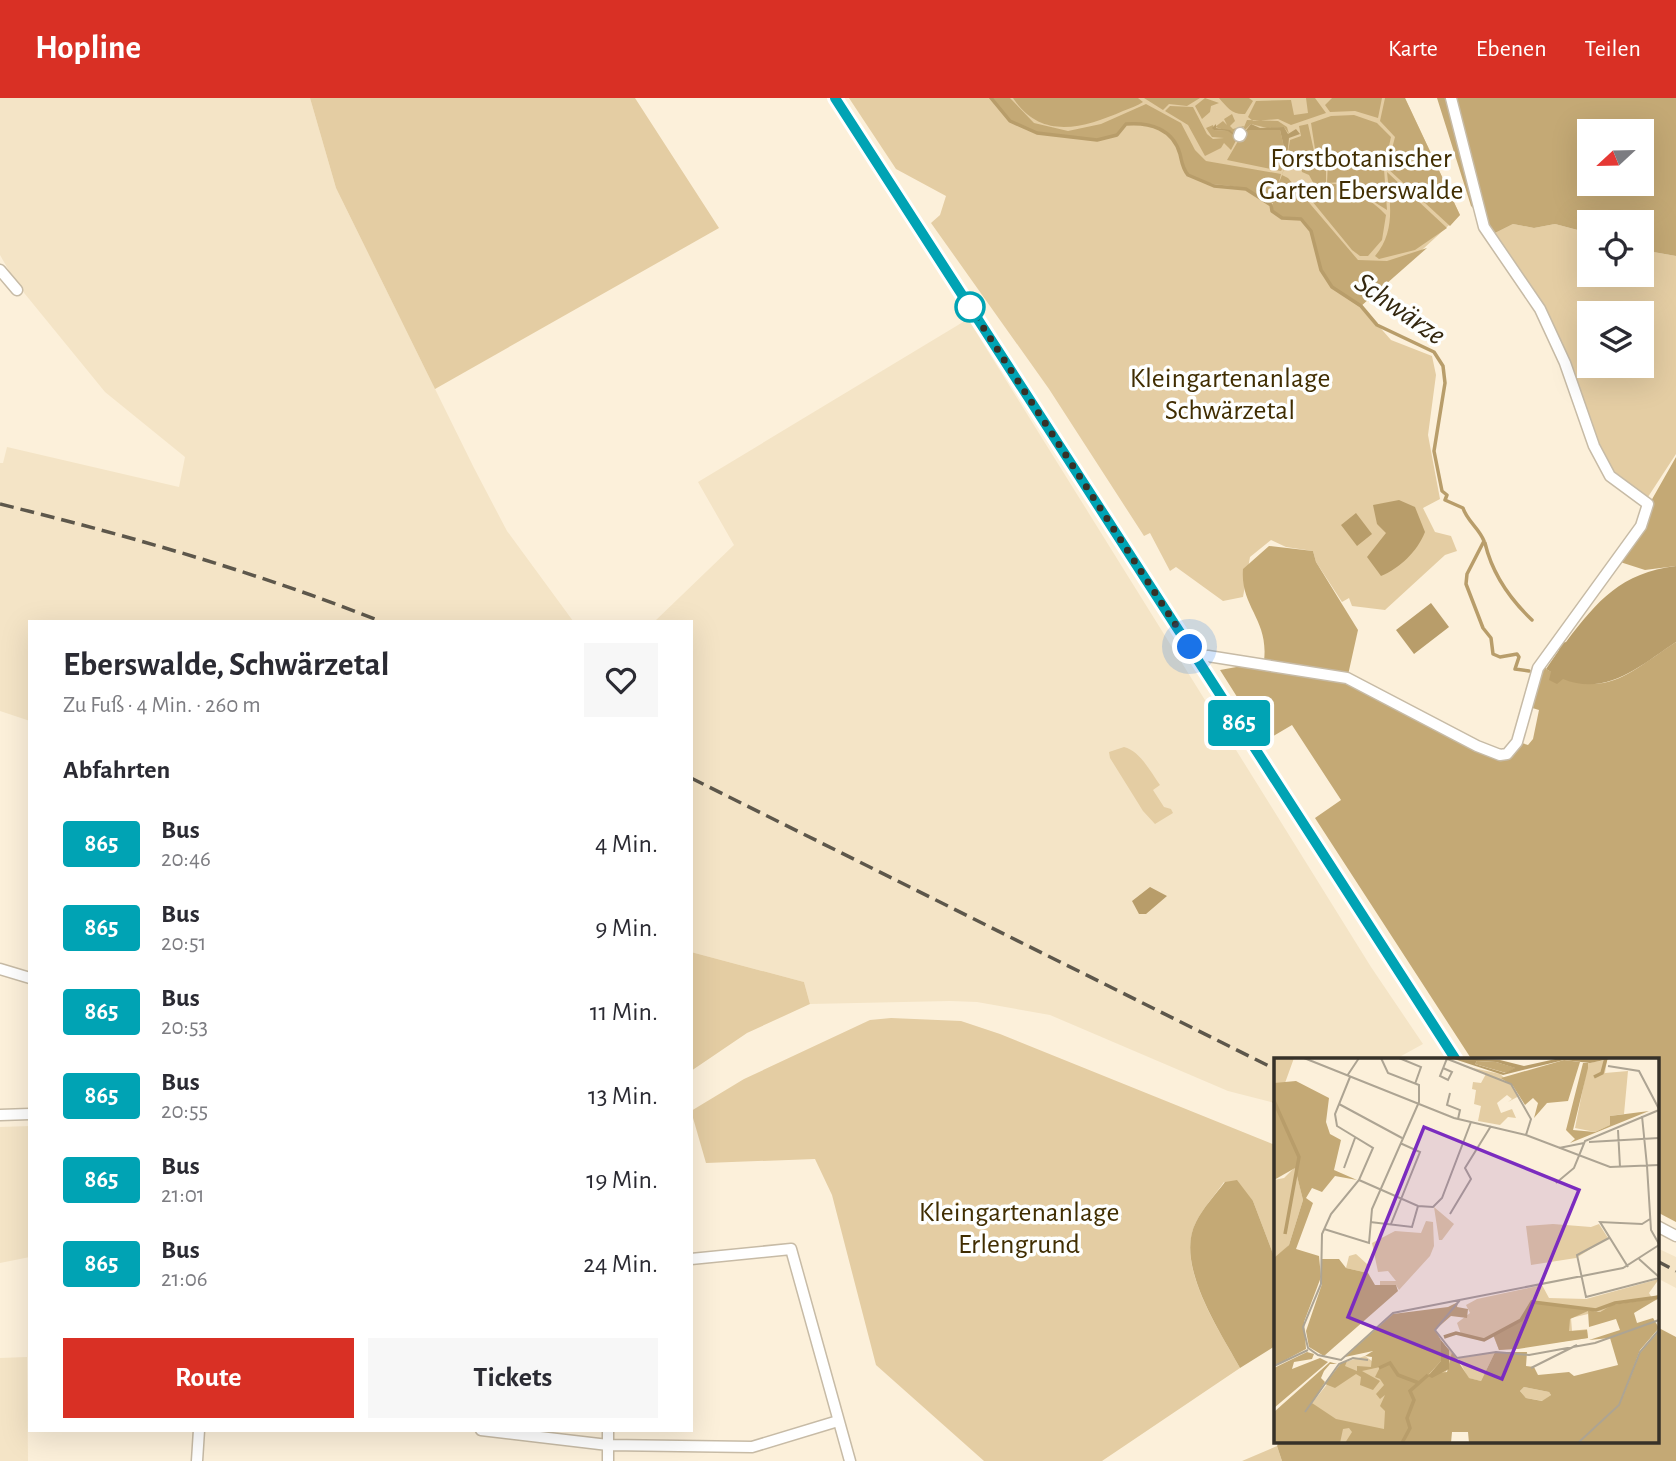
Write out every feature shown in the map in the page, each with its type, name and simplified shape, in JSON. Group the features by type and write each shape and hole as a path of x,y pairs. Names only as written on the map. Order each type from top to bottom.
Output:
{"street":[{"path":"835,98 1455,1058"},
{"path":"1197,658 1208,656 1347,678 1477,746 1500,755 1507,754 1515,748 1538,668 1637,531 1648,504 1610,476 1594,446 1565,363 1540,309 1484,227 1451,98"},
{"path":"0,270 17,290"},
{"path":"0,969 28,977"},
{"path":"0,1115 28,1114"},
{"path":"1658,1227 1676,1236"},
{"path":"693,1259 791,1249 850,1461"},
{"path":"498,1432 608,1445 752,1447 838,1421"},
{"path":"197,1461 199,1432"},
{"path":"608,1432 608,1461"}],"shaded area":[{"path":"0,98 310,98 336,188 474,468 507,531 572,620 28,620 28,720 0,711 0,463 3,463 7,447 179,487 185,457 105,392 16,283 0,255"},
{"path":"1216,124 1216,128 1230,130 1235,135 1240,134 1235,136 1228,131 1214,130 1212,128"},
{"path":"1251,124 1260,128 1284,127 1288,134 1296,129 1300,134 1289,138 1286,158 1280,130 1245,132"},
{"path":"968,319 1371,967 1423,1044 1398,1058 1274,1058 1274,1103 1228,1091 1050,1015 977,1002 810,1004 804,982 693,953 693,620 656,620 734,545 698,482"},
{"path":"1399,500 1415,507 1425,532 1407,559 1381,576 1367,557 1386,533 1377,524 1373,505"},
{"path":"1356,513 1372,534 1357,546 1341,525"},
{"path":"1676,566 1676,642 1636,669 1609,681 1579,684 1563,679 1557,684 1549,680 1551,672 1546,669 1559,650 1559,645 1561,647 1561,643 1566,642 1600,601 1625,582 1640,575"},
{"path":"1431,603 1449,627 1414,654 1396,630"},
{"path":"1150,887 1167,896 1146,914 1139,914 1132,901"},
{"path":"28,1126 28,1257 0,1263 0,1127"},
{"path":"1658,1248 1676,1257 1676,1288 1658,1279"},
{"path":"27,1357 28,1461 0,1461 0,1358"}],"green space":[{"path":"310,98 635,98 719,228 435,389 336,188"},
{"name":"Kleingartenanlage Schwärzetal","path":"849,98 1405,98 1460,215 1361,306 1391,340 1432,356 1436,375 1428,435 1440,499 1423,508 1435,532 1451,536 1457,551 1445,555 1385,610 1352,606 1349,598 1342,602 1316,562 1313,551 1286,547 1271,540 1250,557 1243,597 1223,601 1176,567 1170,571 1150,533 1144,536 1049,389 931,223 940,215 946,196 896,169"},
{"path":"991,98 1010,98 1034,123 1068,131 1101,124 1146,104 1181,123 1195,150 1206,161 1281,174 1279,183 1282,175 1288,178 1358,260 1387,261 1427,248 1361,306 1336,291 1322,273 1311,231 1301,220 1282,218 1272,211 1273,203 1249,190 1195,179 1184,169 1177,146 1160,129 1144,124 1126,124 1117,135 1097,140 1037,133 1010,121","holes":["1278,186 1274,195 1270,196 1268,189"]},
{"path":"1013,98 1138,98 1143,102 1093,122 1064,127 1037,121 1024,112"},
{"path":"1144,98 1200,98 1187,106 1169,104 1163,110"},
{"path":"1205,98 1219,103 1211,106 1210,112 1202,119 1195,106"},
{"path":"1219,98 1249,98 1253,101 1245,114 1240,114 1230,110"},
{"path":"1306,98 1315,98 1326,113 1291,125 1278,119 1253,121 1248,117 1256,101 1291,100 1294,115 1308,113"},
{"path":"1332,98 1382,98 1378,118 1355,111 1330,112 1325,105"},
{"path":"1385,98 1405,98 1460,215 1450,226 1387,168 1395,137 1380,121"},
{"path":"1437,98 1676,98 1676,256 1654,252 1654,210 1577,210 1577,230 1555,224 1534,228 1513,224 1493,234 1487,222 1471,206"},
{"path":"1170,106 1193,107 1207,134 1213,139 1224,138 1212,137 1206,128 1213,125 1214,130 1228,131 1215,127 1223,121 1227,125 1224,119 1232,114 1235,121 1230,126 1233,129 1244,126 1240,134 1233,133 1239,135 1231,150 1224,143 1221,148 1205,156 1188,125 1165,111"},
{"path":"1354,115 1377,123 1391,137 1384,169 1387,210 1342,182 1327,183 1328,162 1315,149 1311,123 1331,116"},
{"path":"1247,120 1278,121 1287,127 1289,134 1284,127 1268,128 1280,130 1287,160 1281,171 1227,160 1241,136 1248,130 1267,128 1251,124 1241,134"},
{"path":"1308,124 1314,151 1326,163 1326,182 1316,188 1309,175 1302,172 1300,158 1288,152 1290,140 1301,136 1299,126"},
{"path":"1387,172 1447,228 1415,250 1379,259 1375,256 1389,227"},
{"path":"1329,184 1352,190 1368,199 1386,215 1382,240 1368,256 1360,256 1352,250 1303,190 1316,190"},
{"name":"Forstbotanischer Garten Eberswalde","path":"1513,224 1534,228 1555,224 1577,230 1577,287 1654,287 1654,252 1676,256 1676,454 1646,500 1612,473 1593,435 1569,363 1493,234"},
{"path":"1676,457 1676,566 1645,570 1617,561"},
{"path":"1269,546 1313,551 1316,562 1358,630 1348,675 1264,661 1262,634 1246,593 1243,569"},
{"path":"1676,642 1676,1222 1658,1213 1658,1058 1471,1058 1315,818 1341,800 1292,725 1265,741 1220,670 1242,666 1347,680 1496,756 1522,743 1528,745 1533,739 1539,710 1529,707 1546,658 1546,669 1567,679 1584,683 1615,680"},
{"path":"1124,747 1140,757 1160,785 1153,790 1164,807 1171,809 1173,813 1155,824 1143,811 1110,758 1109,752"},
{"path":"693,953 804,982 810,1004 747,1033 693,1070"},
{"name":"Kleingartenanlage Erlengrund","path":"891,1018 961,1021 1000,1034 1274,1145 1274,1256 1253,1201 1224,1182 1196,1222 1191,1239 1191,1258 1202,1297 1240,1368 1102,1461 984,1461 876,1365 832,1195 815,1159 706,1163 693,1118 693,1110 744,1079 870,1020"},
{"path":"1237,1180 1253,1201 1274,1256 1274,1347 1240,1368 1202,1297 1191,1257 1191,1239 1196,1222 1225,1182"},
{"path":"1658,1328 1676,1337 1676,1461 1282,1461 1277,1446 1658,1444"},
{"path":"1277,1446 1282,1461 1242,1461"}],"waterway":[{"name":"Schwärze","path":"991,98 1010,121 1037,133 1097,140 1117,135 1126,124 1144,124 1166,133 1177,145 1188,175 1214,186 1246,189 1271,205 1272,211 1282,218 1301,219 1311,231 1321,270 1332,287 1361,306 1377,325 1434,352 1443,366 1445,383 1434,451 1442,491 1447,495 1445,500 1463,508 1484,541 1467,574 1466,584 1483,628 1491,638 1493,654 1500,657 1517,654 1519,657 1515,669 1529,671"},
{"name":"Schwärze","path":"1485,543 1492,565 1503,585 1532,620"}],"railway":[{"path":"0,504 192,556 377,620"},
{"path":"693,779 1274,1069"},
{"path":"1658,1262 1676,1271"}],"bus line":[{"name":"865","path":"835,98 1455,1058"}],"route":[{"path":"970,307 1190,647"}]}
